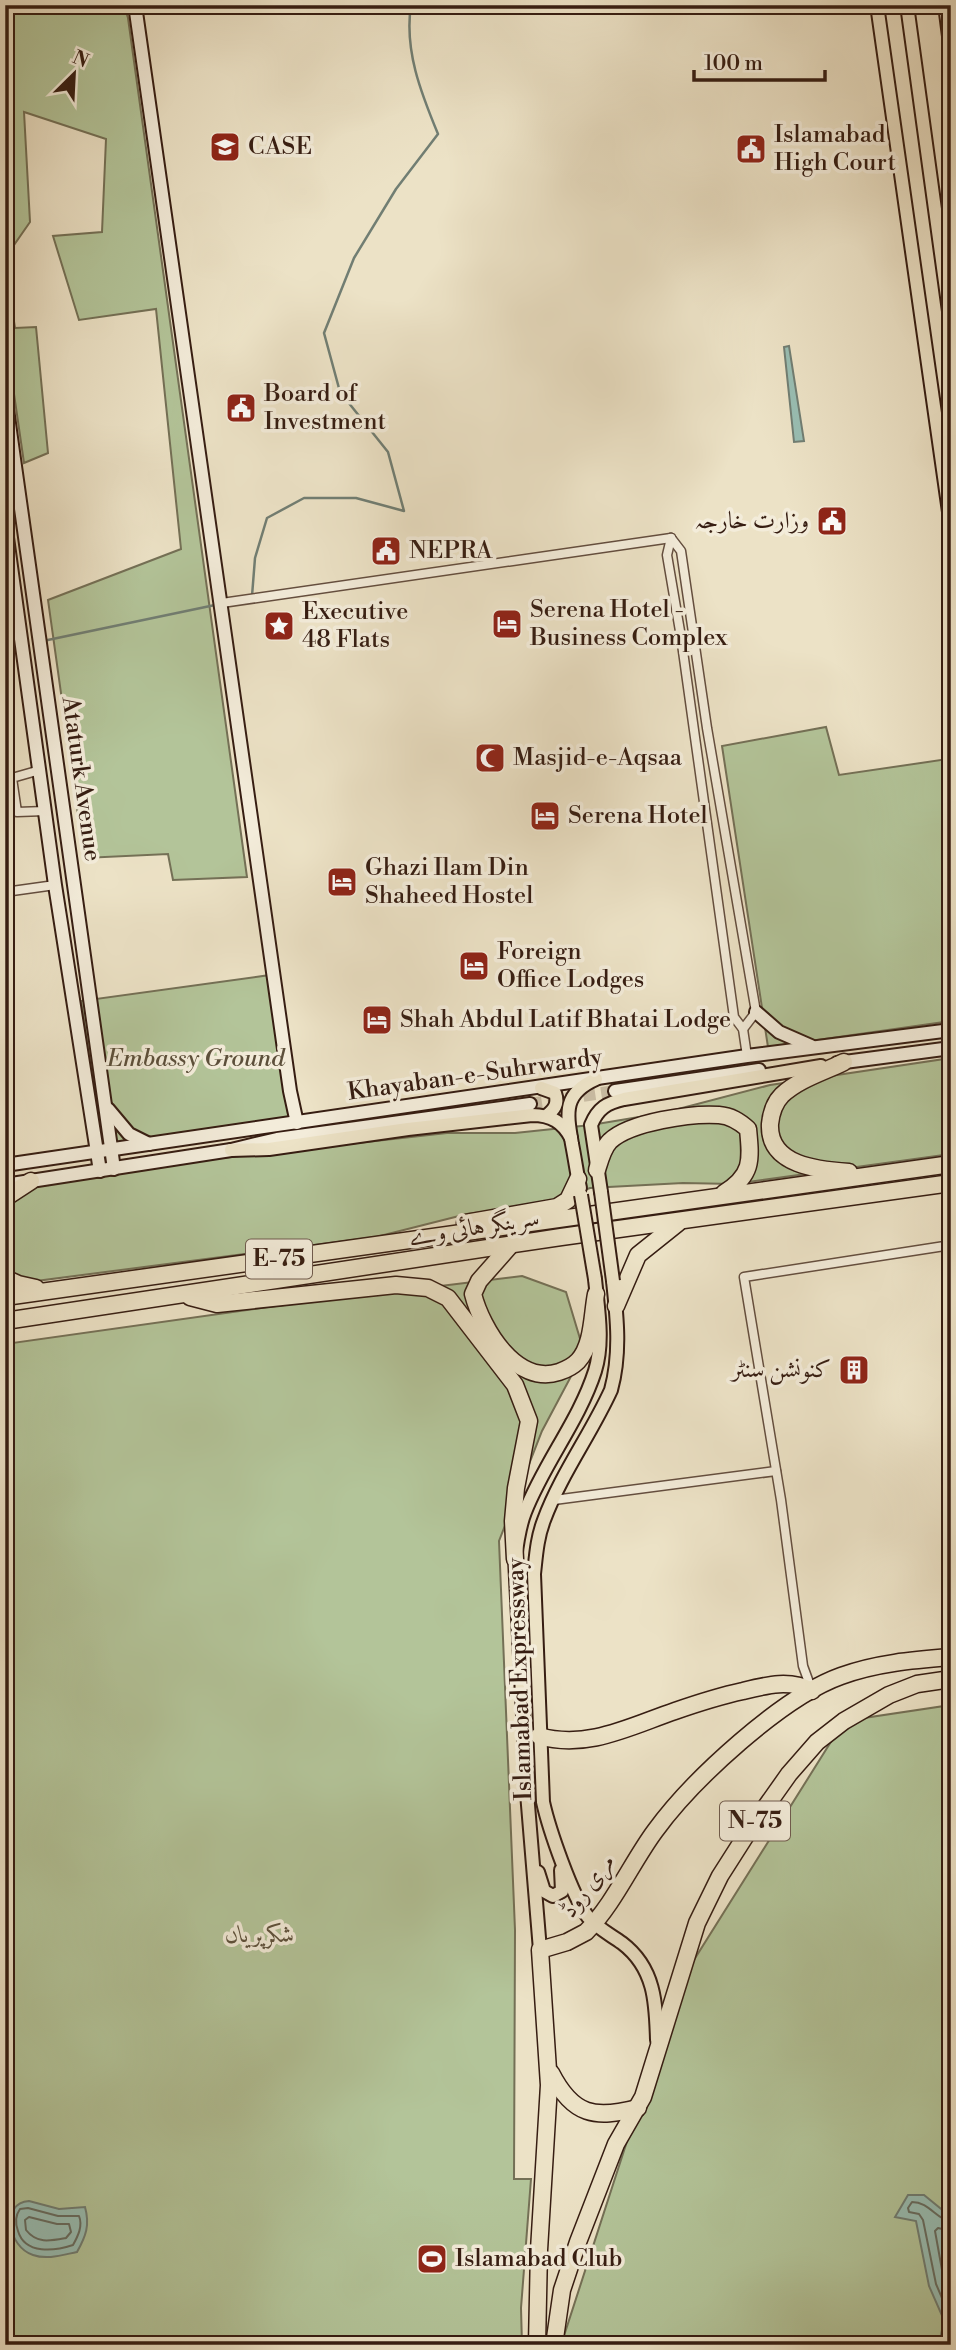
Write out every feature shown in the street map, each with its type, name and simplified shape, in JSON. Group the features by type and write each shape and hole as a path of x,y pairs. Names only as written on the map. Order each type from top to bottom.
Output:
{"highway":[{"path":"836,1063 795,1084 779,1097 771,1114 770,1133 775,1146 792,1161 806,1167 886,1174"},
{"path":"597,1170 605,1148 628,1129 676,1119 719,1115 739,1121 748,1129 750,1158 747,1174 737,1185 719,1196"},
{"name":"سرینگر ہائی وے","path":"5,1297 951,1164"},
{"path":"406,1242 441,1227 557,1208 568,1200 578,1179"},
{"path":"5,1198 31,1181"},
{"name":"سرینگر ہائی وے","path":"5,1321 951,1183"},
{"path":"616,1306 638,1255 683,1220"},
{"path":"509,1247 479,1281 472,1294 479,1315 491,1334 519,1367 550,1375 566,1370 578,1361 587,1346 595,1287"},
{"path":"5,1278 29,1287 51,1290"},
{"path":"183,1295 217,1304 396,1285 428,1288 448,1298 515,1385 528,1421 516,1488 513,1521 515,1559"},
{"name":"مری روڈ","path":"540,1950 574,1939 586,1931 652,1835 689,1791 734,1748 784,1708 839,1677 867,1668 951,1657"},
{"name":"N-75","path":"658,2050 697,1923 720,1876 789,1774 817,1742 855,1714 889,1695 917,1684 951,1679"},
{"path":"539,1736 576,1741 601,1737 676,1710 761,1686 790,1683 812,1691"},
{"path":"537,2345 539,2250 549,2101 540,1950"},
{"path":"554,2345 562,2290 578,2242 616,2144 638,2108 658,2050"},
{"path":"548,2068 567,2099 582,2109 608,2115 638,2108"}],"main road":[{"path":"877,5 951,526"},
{"path":"907,5 951,326"},
{"name":"Khayaban-e-Suhrwardy","path":"619,1095 806,1070 836,1063"},
{"name":"Islamabad Expressway","path":"540,1950 530,1839 515,1559 518,1535 525,1513 584,1397 595,1369 599,1333 595,1287 568,1117 569,1103 578,1090 596,1079"},
{"path":"541,1088 555,1093 556,1097 555,1107 546,1115"},
{"name":"Islamabad Expressway","path":"619,1095 604,1104 594,1115 590,1125 616,1306 617,1360 611,1390 544,1520 538,1540 534,1574 539,1736 543,1802 553,1836 576,1896 594,1923 633,1952 650,1977 656,2007 658,2050"},
{"path":"231,1150 269,1149 532,1115 546,1115 559,1121 571,1138"},
{"path":"530,1839 542,1886 549,1895 557,1895 562,1891 564,1882 553,1836"}],"street":[{"path":"135,5 290,1091 297,1123"},
{"path":"945,5 951,52"},
{"name":"Ataturk Avenue","path":"5,395 11,477 114,1169"},
{"name":"Ataturk Avenue","path":"5,523 55,885 100,1171"},
{"path":"222,603 671,538"},
{"path":"671,538 681,551 707,728 756,1012 779,1032 814,1048"},
{"path":"671,538 667,555 734,1017 743,1029 747,1056"},
{"path":"693,730 707,728"},
{"path":"696,750 712,748"},
{"path":"40,770 12,778 17,812 45,811"},
{"path":"5,892 55,885"},
{"path":"743,1029 756,1012"},
{"name":"Khayaban-e-Suhrwardy","path":"5,1165 747,1056 951,1030"},
{"name":"Khayaban-e-Suhrwardy","path":"836,1063 951,1048"},
{"path":"5,1185 231,1150 277,1139 530,1104"},
{"path":"106,1106 128,1134 150,1144"},
{"path":"812,1691 803,1666 776,1471 744,1278 951,1245"},
{"path":"554,1500 776,1471"}],"green space":[{"path":"5,5 124,5 128,18 247,877 173,880 168,854 84,858 48,600 181,549 156,309 79,320 53,236 102,232 106,139 24,112 30,222 5,258"},
{"path":"5,263 15,328 36,327 48,453 24,463 5,332"},
{"path":"951,716 951,1021 768,1047 722,746 826,727 839,775 948,759 942,717"},
{"name":"Embassy Ground","path":"270,975 289,1121 103,1145 81,1001"},
{"path":"951,1058 951,1154 734,1184 683,1183 590,1188 550,1203 467,1214 376,1237 5,1285 5,1189 204,1160 447,1133 515,1133 591,1125 663,1113 770,1085"},
{"name":"شکرپریاں","path":"522,1276 566,1292 584,1352 542,1431 499,1541 515,1930 514,2179 531,2179 521,2308 522,2345 5,2345 5,1344 268,1307"},
{"path":"951,1705 951,2345 561,2345 677,1987 844,1721"}],"water":[{"path":"789,346 804,441 794,442 784,347"},
{"path":"908,2195 924,2195 951,2217 951,2345 939,2345 944,2320 929,2286 916,2221 895,2217"},
{"path":"29,2201 59,2209 85,2207 86,2230 77,2252 44,2257 24,2250 13,2235 11,2217 14,2209"}],"waterway":[{"path":"252,596 255,558 267,518 304,498 356,498 404,511 388,452 340,392 324,333 354,258 396,189 438,134 420,87 412,55 409,22 411,5"},
{"path":"43,641 215,605"}],"tunnel":[{"path":"530,1104 615,1091"}],"place":[{"name":"CASE","path":"225,147"},
{"name":"Islamabad High Court","path":"751,149"},
{"name":"Board of Investment","path":"241,408"},
{"name":"وزارت خارجہ","path":"832,521"},
{"name":"NEPRA","path":"386,551"},
{"name":"Serena Hotel - Business Complex","path":"507,624"},
{"name":"Executive 48 Flats","path":"279,626"},
{"name":"Masjid-e-Aqsaa","path":"490,758"},
{"name":"Serena Hotel","path":"545,816"},
{"name":"Ghazi Ilam Din Shaheed Hostel","path":"342,882"},
{"name":"Foreign Office Lodges","path":"474,966"},
{"name":"Shah Abdul Latif Bhatai Lodge","path":"377,1020"},
{"name":"کنونشن سنٹر","path":"854,1370"},
{"name":"Islamabad Club","path":"432,2259"}]}
